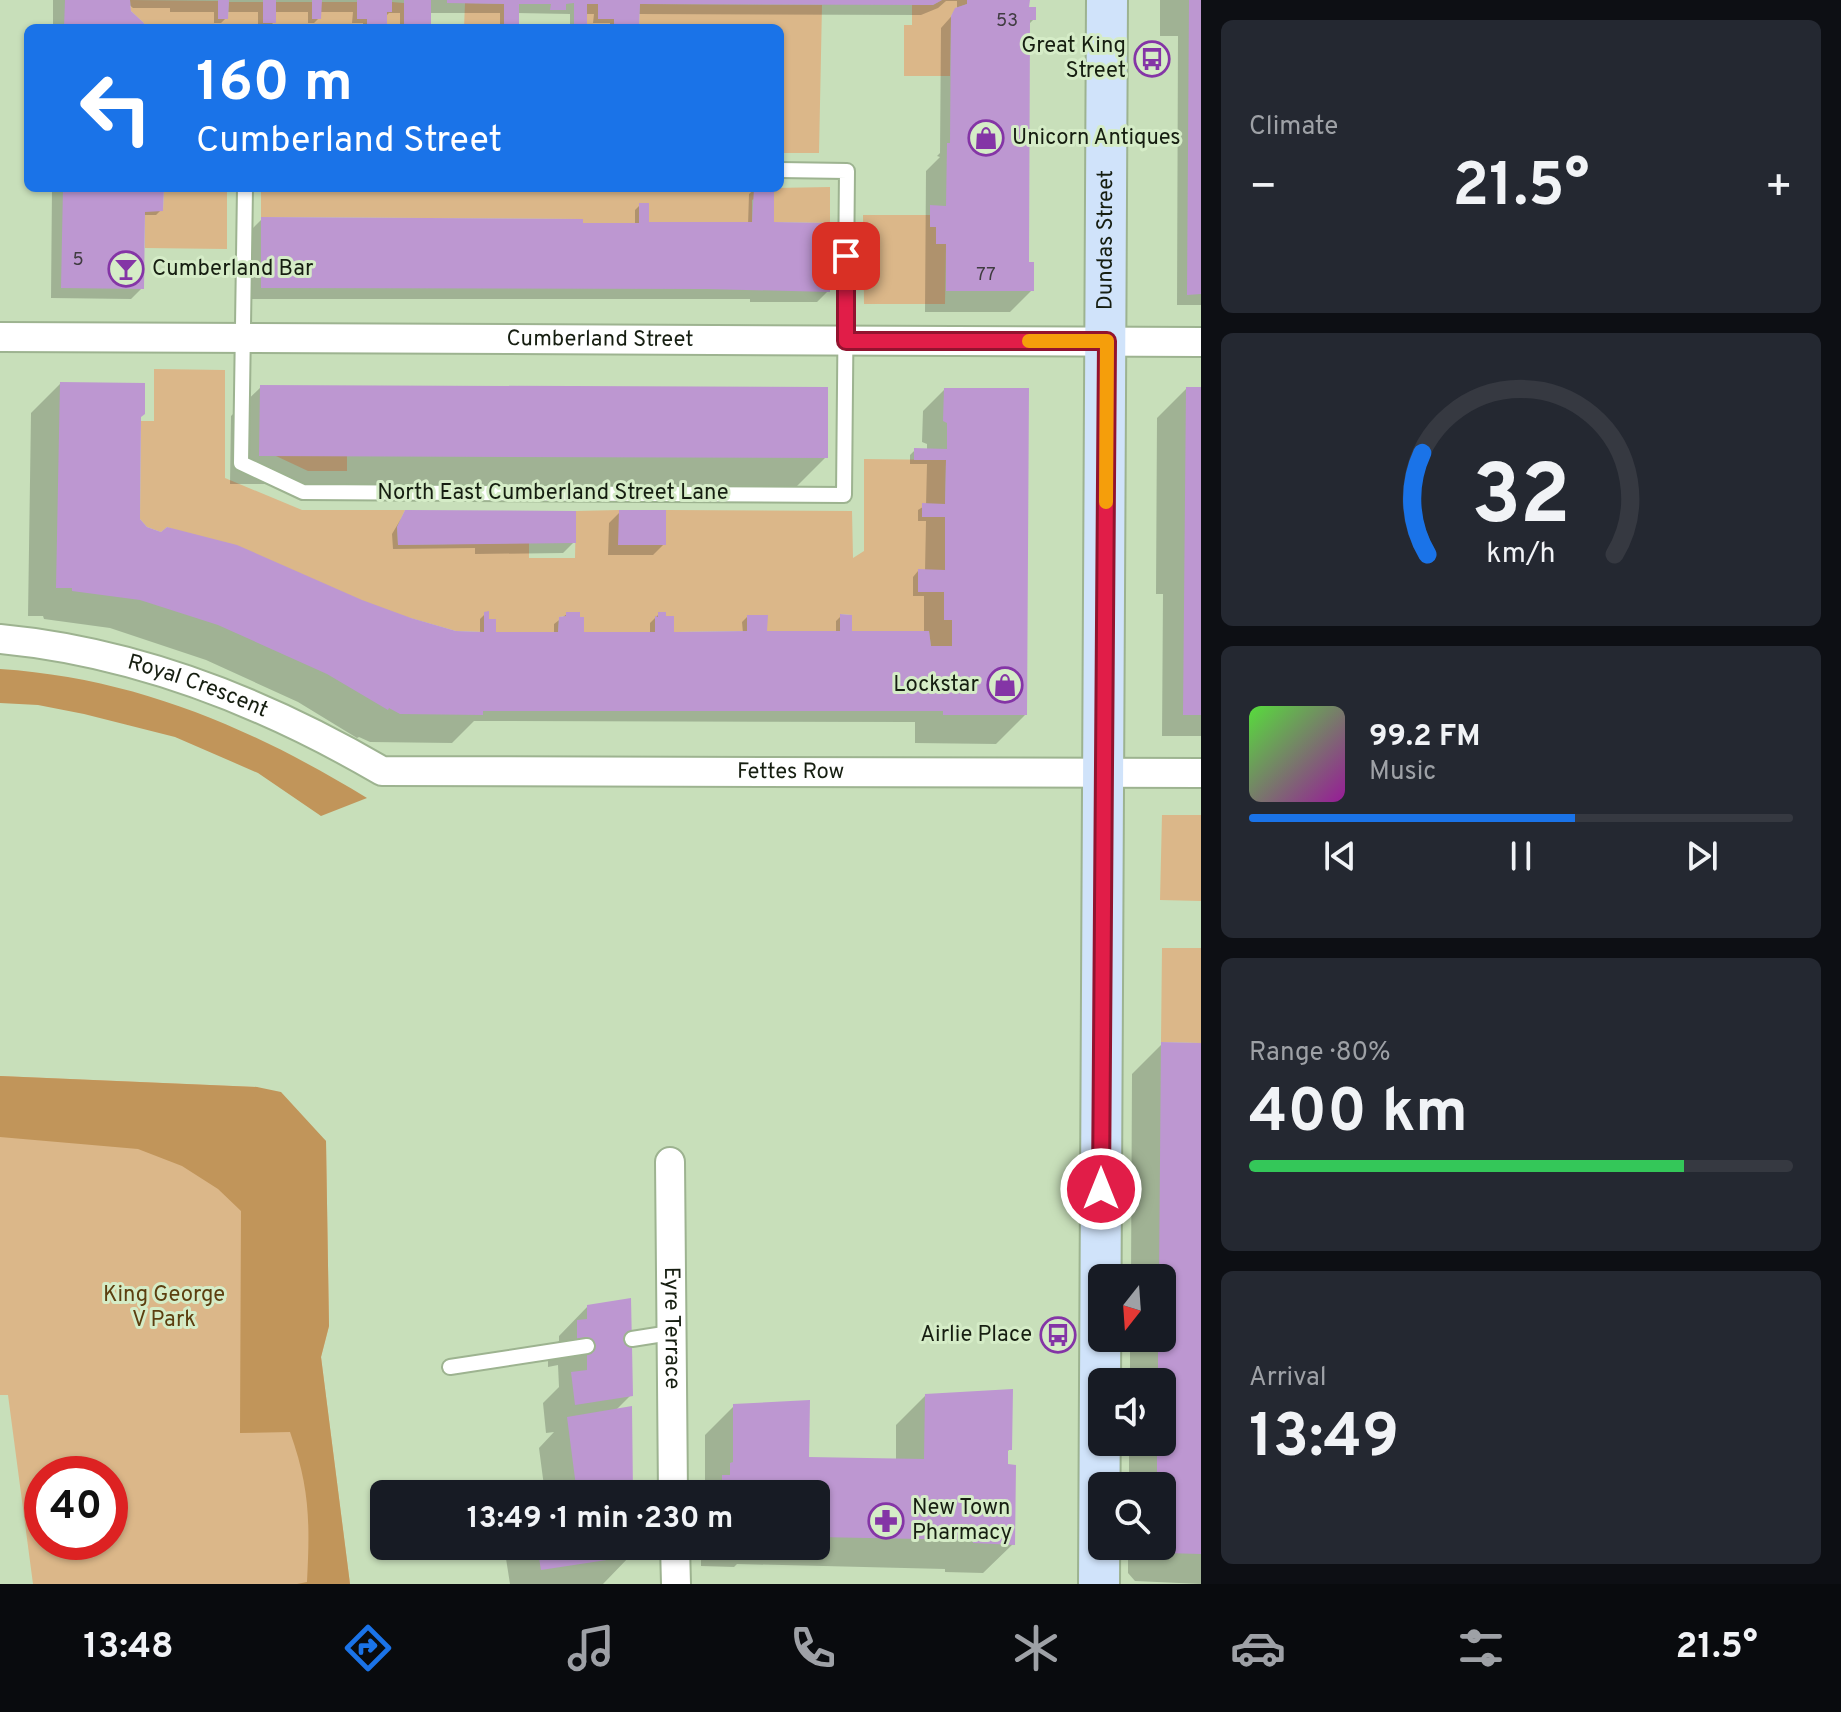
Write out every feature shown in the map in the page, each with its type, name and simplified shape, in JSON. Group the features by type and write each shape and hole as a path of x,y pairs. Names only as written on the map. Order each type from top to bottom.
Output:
{"street":[{"name":"Dundas Street","path":"1099,1584 1107,0"},
{"name":"Cumberland Street","path":"0,337 1201,342"},
{"name":"Royal Crescent","path":"0,639 80,650 193,681 281,716 382,771"},
{"name":"Fettes Row","path":"382,771 1201,773"},
{"name":"Eyre Terrace","path":"670,1162 673,1480"},
{"path":"675,1560 676,1584"}],"lane":[{"path":"784,170 847,171 846,341"},
{"path":"242,338 245,192"},
{"name":"North East Cumberland Street Lane","path":"242,338 241,463 303,492 382,493 844,495 846,341"},
{"path":"632,1339 670,1333"},
{"path":"450,1367 587,1346"}],"green space":[{"path":"130,0 218,1 219,19 228,18 229,2 263,2 263,22 275,23 276,2 312,2 313,19 321,18 321,2 357,2 357,19 367,19 367,24 144,24 131,11"},
{"path":"942,0 967,0 967,4 956,8 951,16 950,76 904,76 904,25 912,25 912,5 933,5"},
{"path":"392,2 404,3 404,24 372,24 392,11"},
{"path":"465,3 504,4 504,24 464,24"},
{"path":"587,4 598,4 598,19 614,19 614,24 587,24"},
{"path":"640,4 822,5 819,153 784,153 784,24 639,24"},
{"path":"830,187 830,223 774,222 774,192 784,192 784,188"},
{"path":"164,192 227,192 227,249 145,248 145,211 163,211"},
{"path":"261,192 754,192 752,222 649,222 649,203 639,203 639,223 583,223 583,219 261,217"},
{"path":"863,215 930,215 930,227 936,227 946,244 945,304 864,304"},
{"path":"154,369 225,370 225,478 302,510 405,510 397,527 398,545 529,543 529,558 575,558 576,511 619,510 619,545 666,545 666,510 852,511 853,558 864,551 864,459 946,460 945,504 922,504 923,517 945,517 945,570 918,570 918,591 944,592 944,620 952,620 952,646 931,646 929,631 852,631 852,615 841,614 840,631 767,631 767,615 747,615 747,631 674,632 674,616 658,612 655,632 584,632 584,617 580,617 579,612 567,612 566,616 559,617 558,632 496,632 496,619 489,619 489,611 484,632 456,631 396,614 167,527 161,532 147,527 140,519 141,421 154,421"},
{"path":"276,456 347,456 347,471 308,471"},
{"path":"1162,815 1201,815 1201,901 1160,900"},
{"path":"1162,948 1201,948 1201,1043 1161,1042"},
{"name":"King George V Park","path":"0,1076 257,1087 326,1141 329,1326 321,1357 350,1584 33,1584 30,1560 128,1560 128,1456 24,1456 24,1516 8,1395 0,1395"}],"shaded area":[{"path":"0,669 50,674 146,695 236,729 367,798 321,816 258,773 175,737 38,705 0,703"},
{"path":"0,1076 257,1087 281,1092 326,1141 329,1326 321,1357 350,1584 297,1584 307,1582 308,1523 302,1471 290,1432 240,1433 241,1211 218,1189 182,1166 138,1149 0,1137"}],"building":[{"path":"65,0 130,0 131,11 144,23 144,24 64,24"},
{"path":"218,0 229,0 228,19 218,19"},
{"path":"263,0 276,0 276,23 263,23"},
{"path":"312,0 322,0 321,19 312,19"},
{"path":"357,0 392,0 392,12 387,12 387,24 367,24 367,19 357,19"},
{"path":"404,0 431,0 431,24 404,24"},
{"path":"447,0 942,0 933,5 640,4 639,24 614,24 614,19 598,19 598,4 587,4 587,24 574,24 574,3 566,4 566,10 550,10 551,4 519,4 519,24 504,24 504,4 447,3"},
{"path":"967,0 1030,0 1029,7 1036,7 1036,20 1030,20 1029,262 1034,262 1034,291 946,291 946,244 936,244 936,227 930,227 930,205 946,206 951,16 955,8 967,4"},
{"path":"1189,0 1201,0 1201,294 1187,295"},
{"path":"63,192 164,192 163,211 145,212 144,289 61,288"},
{"path":"754,192 774,192 774,222 830,223 830,292 261,288 261,217 583,219 583,223 639,223 639,203 649,203 649,222 752,222"},
{"path":"60,382 145,383 145,414 141,417 140,519 147,527 161,532 167,527 237,545 411,618 456,631 484,632 484,612 489,611 489,619 496,619 496,632 558,632 559,617 566,616 566,612 580,612 580,617 584,617 584,632 655,632 655,616 658,617 658,612 666,612 666,616 674,616 674,632 747,631 747,615 768,615 767,631 840,631 840,614 852,615 852,631 929,631 931,646 952,646 952,620 944,620 944,592 918,592 918,569 945,570 945,517 922,517 922,503 945,504 946,460 914,460 914,448 947,449 947,423 943,421 944,388 1029,388 1027,715 943,715 943,711 483,711 483,715 400,714 388,710 327,674 218,625 140,600 56,588"},
{"path":"260,385 828,387 828,458 259,456"},
{"path":"1186,387 1201,387 1201,715 1183,715"},
{"path":"405,510 576,511 576,543 398,545 397,527"},
{"path":"619,510 666,510 666,545 618,545"},
{"path":"1161,1042 1201,1043 1201,1554 1176,1553 1176,1472 1157,1472 1157,1456 1176,1456 1176,1368 1158,1368 1158,1352 1176,1352 1176,1264 1159,1264"},
{"path":"631,1298 633,1396 575,1405 571,1372 587,1370 587,1337 577,1339 577,1320 587,1319 587,1305"},
{"path":"1013,1389 1012,1450 1008,1450 1008,1464 1016,1465 1015,1545 973,1543 973,1540 830,1537 830,1480 722,1480 722,1475 730,1475 730,1463 733,1462 733,1404 810,1400 809,1457 924,1459 925,1394"},
{"path":"632,1406 633,1480 575,1480 567,1417"},
{"path":"539,1560 607,1560 541,1570"}],"slow traffic":[{"path":"1029,341 1107,341 1106,502"}],"place":[{"name":"Great King Street","path":"1152,59"},
{"name":"Unicorn Antiques","path":"986,138"},
{"name":"Cumberland Bar","path":"126,269"},
{"name":"Lockstar","path":"1005,685"},
{"name":"Airlie Place","path":"1058,1335"},
{"name":"New Town Pharmacy","path":"886,1521"}],"route":[{"path":"846,256 846,341 1107,341 1101,1189"}]}
